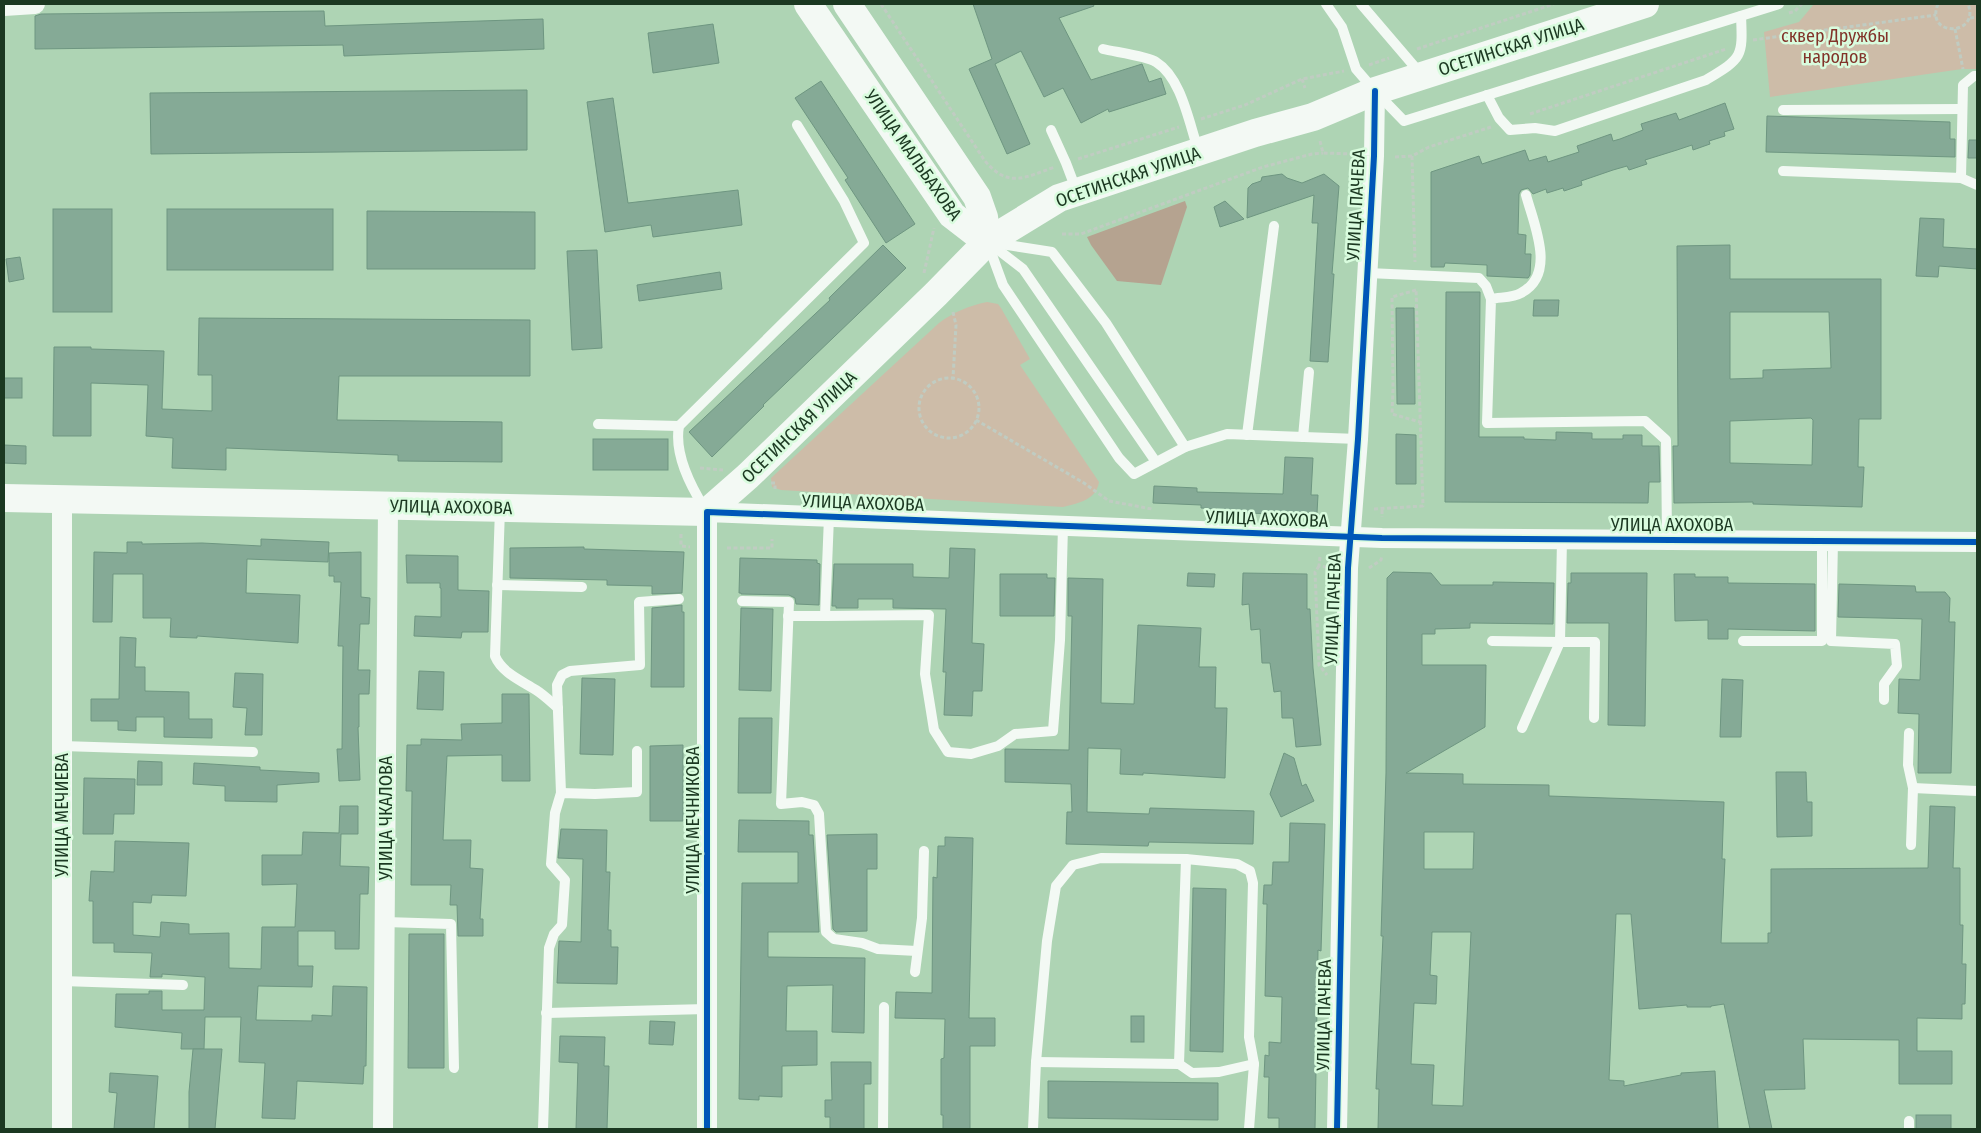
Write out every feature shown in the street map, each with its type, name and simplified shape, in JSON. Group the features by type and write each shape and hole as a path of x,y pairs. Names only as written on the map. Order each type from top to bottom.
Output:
{"main road":[{"name":"УЛИЦА МАЛЬБАХОВА","path":"808,4 952,215 987,242"},
{"name":"УЛИЦА МАЛЬБАХОВА","path":"847,4 977,196 984,217 987,242"},
{"name":"ОСЕТИНСКАЯ УЛИЦА","path":"707,512 748,476 987,242 1059,198 1255,133 1313,117 1375,91 1645,4"},
{"name":"УЛИЦА АХОХОВА","path":"4,498 707,512"}],"street":[{"path":"4,6 35,4"},
{"name":"УЛИЦА ПАЧЕВА","path":"1337,1129 1348,568 1368,273 1375,91"},
{"name":"УЛИЦА МЕЧИЕВА","path":"62,500 62,1129"},
{"name":"УЛИЦА ЧКАЛОВА","path":"383,1129 388,507"},
{"name":"УЛИЦА АХОХОВА","path":"707,512 1351,537 1977,542"},
{"name":"УЛИЦА МЕЧНИКОВА","path":"707,512 707,1129"}],"lane":[{"path":"1326,4 1342,28 1356,69 1404,121 1779,4"},
{"path":"1361,4 1422,76"},
{"path":"1487,95 1503,123 1510,130 1536,128 1555,131 1706,80 1728,67 1740,54 1742,43 1741,16"},
{"path":"1103,50 1155,60 1169,74 1177,87 1199,152"},
{"path":"1961,178 1963,86 1973,78"},
{"path":"1783,110 1962,109"},
{"path":"707,512 692,487 687,473 677,440 680,426 864,243 844,201 798,125"},
{"path":"1051,130 1077,192"},
{"path":"1783,171 1961,178 1977,185"},
{"path":"1491,299 1520,294 1533,286 1540,274 1541,249 1526,195"},
{"path":"1247,435 1274,226"},
{"path":"987,242 1052,252 1106,323 1185,446"},
{"path":"987,242 1023,269 1156,462"},
{"path":"987,242 1003,285 1119,458 1134,474 1185,446 1227,434 1358,439"},
{"path":"1368,273 1479,278 1486,286 1491,299 1487,423 1645,421 1666,440 1667,540"},
{"path":"1303,437 1309,372"},
{"path":"598,424 680,426"},
{"path":"500,508 494,632 495,656 498,664 523,684 537,690 558,708"},
{"path":"825,616 829,517"},
{"path":"788,616 929,615 925,674 934,730 948,752 970,754 998,746 1015,734 1053,731 1060,640 1063,526"},
{"path":"1522,728 1560,642 1562,539"},
{"path":"1743,641 1822,641 1827,541"},
{"path":"1827,541 1831,641 1895,644 1898,666 1884,684 1884,700"},
{"path":"497,585 582,587"},
{"path":"543,1129 548,948 554,934 562,925 565,880 551,864 555,813 561,793 557,685 562,675 570,671 640,665 639,602 679,599"},
{"path":"742,601 789,602 781,804 802,802 814,805 819,814 826,932 834,939 862,943 878,949 918,951"},
{"path":"1492,641 1595,642 1594,718"},
{"path":"1910,733 1908,765 1913,788 1911,845"},
{"path":"62,746 253,752"},
{"path":"561,793 637,792 638,752"},
{"path":"1913,788 1977,791"},
{"path":"915,972 922,918 924,851"},
{"path":"1033,1129 1036,1062 1047,941 1056,886 1073,865 1100,858 1186,859 1237,864 1250,871 1253,883 1249,1038 1254,1064 1249,1129"},
{"path":"1179,1064 1186,859"},
{"path":"385,922 451,924 454,1068"},
{"path":"62,981 183,985"},
{"path":"883,1129 884,1007"},
{"path":"546,1014 707,1009"},
{"path":"1036,1062 1179,1064 1192,1073 1219,1072 1254,1064"}],"path":[{"path":"881,4 985,161 1003,177 1018,178 1245,105 1302,79 1356,69 1554,4"},
{"path":"1938,4 1936,15 1943,26 1956,30 1967,24 1970,18 1971,8 1968,4"},
{"path":"1395,157 1412,156 1429,147 1751,40 1936,15"},
{"path":"1970,18 1977,17"},
{"path":"1956,30 1961,65 1973,78"},
{"path":"1302,79 1305,88"},
{"path":"1320,141 1322,153"},
{"path":"1062,234 1081,234 1262,167 1312,154 1353,154"},
{"path":"1374,510 1423,506 1412,156"},
{"path":"923,278 934,228"},
{"path":"1416,290 1392,297 1392,414 1420,422"},
{"path":"953,312 956,325 953,378"},
{"path":"953,378 962,381 975,393 978,402 976,420 972,427 957,437 939,436 925,426 919,409 919,400 923,392 936,380 953,378"},
{"path":"976,420 1084,483 1109,501 1147,508"},
{"path":"700,468 728,470"},
{"path":"770,483 775,483 775,489"},
{"path":"1382,510 1382,517"},
{"path":"682,534 681,546 696,547"},
{"path":"726,548 772,548 772,539"},
{"path":"1369,568 1381,560 1382,555"},
{"path":"1320,557 1319,566 1315,572 1319,666 1328,676"},
{"path":"1319,566 1335,568"}],"green space":[{"name":"сквер Дружбы народов","path":"1814,4 1977,4 1977,69 1962,69 1770,97 1764,32 1799,22"},
{"path":"987,302 998,304 1001,308 1030,359 1020,365 1099,482 1091,497 1063,507 781,490 772,487 771,478 939,323 962,310"}],"shaded area":[{"path":"1185,201 1187,207 1161,285 1117,281 1087,237"}],"building":[{"path":"973,4 1093,4 1094,6 1059,18 1091,80 1142,64 1149,82 1161,78 1166,94 1109,112 1108,109 1081,123 1063,88 1044,97 1021,51 995,64 1030,144 1007,154 969,69 992,59"},
{"path":"324,11 325,26 543,19 544,49 344,56 343,45 35,49 35,16 41,14"},
{"path":"713,24 719,63 653,73 648,33"},
{"path":"821,81 915,224 886,243 845,180 848,178 795,98"},
{"path":"527,90 527,150 151,154 150,93"},
{"path":"613,98 628,203 738,190 742,225 653,237 651,225 605,232 587,102"},
{"path":"1725,103 1734,129 1724,132 1725,136 1709,141 1710,144 1693,150 1692,145 1645,160 1647,164 1629,170 1627,166 1613,170 1581,181 1582,185 1564,191 1563,188 1547,193 1546,189 1533,194 1528,188 1521,190 1519,194 1518,234 1526,235 1525,254 1531,254 1530,275 1528,278 1487,276 1487,265 1445,263 1444,267 1431,267 1431,172 1479,156 1482,164 1525,150 1529,161 1546,156 1548,162 1579,152 1577,146 1611,134 1613,141 1643,130 1641,124 1676,113 1679,120"},
{"path":"1767,116 1950,122 1950,139 1955,139 1955,157 1766,152"},
{"path":"1969,140 1977,140 1977,158 1968,158"},
{"path":"1282,174 1287,178 1302,183 1324,174 1339,186 1328,362 1310,361 1318,223 1312,223 1314,195 1247,218 1248,188 1252,184 1261,181 1262,177"},
{"path":"1225,201 1244,219 1220,227 1214,207"},
{"path":"53,209 112,209 112,312 53,312"},
{"path":"167,209 333,209 333,270 167,270"},
{"path":"367,211 535,212 535,269 367,269"},
{"path":"1920,218 1944,219 1943,247 1977,249 1977,269 1939,266 1938,277 1916,276"},
{"path":"883,245 906,268 763,405 712,457 689,432 830,300 829,298"},
{"path":"1730,245 1730,279 1881,279 1881,419 1859,419 1858,467 1864,467 1862,507 1753,504 1753,502 1674,503 1673,446 1678,446 1677,246","holes":["1730,312 1829,312 1831,368 1763,370 1763,378 1730,379","1811,418 1813,420 1812,465 1730,463 1730,421"]},
{"path":"597,250 602,348 572,350 567,251"},
{"path":"20,257 24,279 9,282 6,259"},
{"path":"720,272 722,289 639,301 637,285"},
{"path":"1446,292 1480,292 1479,437 1524,437 1524,439 1556,440 1556,432 1592,433 1592,439 1623,439 1623,435 1642,435 1642,446 1659,446 1660,482 1649,482 1648,503 1445,502"},
{"path":"1534,300 1559,300 1558,316 1533,316"},
{"path":"1396,308 1414,308 1415,404 1397,404"},
{"path":"199,318 530,320 530,376 339,376 337,420 502,422 502,462 398,461 398,455 226,448 226,470 172,468 173,438 146,436 148,385 91,383 91,436 53,436 54,347 164,351 162,409 212,411 212,375 198,375"},
{"path":"4,378 22,378 22,398 4,398"},
{"path":"1396,434 1416,435 1416,484 1396,484"},
{"path":"593,439 668,439 668,470 593,470"},
{"path":"4,445 26,446 26,464 4,463"},
{"path":"1285,457 1313,458 1311,495 1318,495 1317,513 1217,512 1217,509 1201,508 1201,505 1153,503 1154,486 1197,488 1197,492 1283,494"},
{"path":"261,539 329,542 328,562 247,559 246,593 300,595 298,643 197,636 197,638 170,637 171,618 143,618 143,574 113,574 112,622 93,622 94,552 127,553 127,542 142,542 142,544 202,543 261,546"},
{"path":"584,547 584,549 684,552 682,593 652,594 652,586 607,585 607,580 510,578 510,548"},
{"path":"950,548 975,549 972,643 984,644 982,691 973,691 972,716 944,715 946,672 943,672 946,609 893,608 893,599 858,599 858,608 836,608 836,606 832,606 834,564 913,564 913,577 949,578"},
{"path":"361,552 361,597 370,598 369,624 360,624 358,670 370,670 369,694 359,694 360,780 339,781 337,749 342,749 343,646 338,646 341,582 334,582 334,576 329,576 329,553"},
{"path":"406,555 458,556 458,590 489,591 488,632 462,632 461,638 414,636 415,616 441,617 441,588 440,583 407,583"},
{"path":"740,558 817,560 817,563 820,564 819,605 796,604 795,598 789,595 739,593"},
{"path":"1393,572 1431,573 1441,585 1493,585 1493,582 1554,583 1553,624 1470,623 1470,628 1435,629 1435,634 1422,634 1422,665 1486,665 1485,727 1406,773 1463,774 1463,784 1549,785 1549,796 1724,802 1722,859 1725,859 1721,943 1768,943 1768,933 1771,933 1771,869 1928,868 1930,806 1955,807 1953,868 1960,868 1960,925 1963,925 1962,964 1966,964 1965,1004 1962,1004 1962,1019 1917,1018 1917,1051 1952,1051 1952,1084 1899,1084 1899,1040 1803,1039 1805,1089 1764,1090 1772,1129 1750,1129 1724,1004 1711,1007 1687,1007 1687,1005 1639,1009 1631,914 1616,914 1609,1080 1624,1081 1624,1086 1681,1075 1681,1073 1715,1071 1718,1129 1378,1129 1379,1089 1376,1089 1383,936 1381,936 1386,773 1387,578","holes":["1424,832 1474,832 1473,869 1424,869","1432,932 1471,932 1463,1106 1432,1105 1434,1065 1411,1064 1414,1003 1436,1004 1437,976 1430,975"]},
{"path":"1188,573 1215,574 1214,587 1187,586"},
{"path":"1243,573 1307,574 1307,609 1310,609 1313,668 1321,745 1296,747 1293,718 1282,718 1281,691 1274,692 1270,663 1262,663 1260,629 1251,630 1249,604 1242,605"},
{"path":"1571,573 1647,573 1645,726 1608,725 1609,623 1567,623 1568,583 1571,583"},
{"path":"1000,574 1047,574 1047,578 1055,578 1054,616 1000,616"},
{"path":"1674,574 1695,574 1695,577 1728,577 1728,583 1815,584 1815,631 1728,629 1728,639 1708,639 1708,620 1675,621"},
{"path":"1068,578 1103,579 1101,703 1134,704 1138,625 1201,628 1199,667 1216,667 1215,708 1227,708 1225,778 1143,773 1143,775 1120,774 1121,749 1088,748 1087,812 1149,814 1150,808 1254,811 1253,844 1149,842 1148,846 1066,844 1067,812 1072,812 1071,784 1005,782 1005,749 1069,750 1072,616 1068,616"},
{"path":"1839,584 1915,586 1916,592 1945,592 1950,598 1949,622 1955,622 1951,773 1918,773 1919,714 1898,713 1899,679 1920,680 1922,619 1838,617"},
{"path":"682,605 682,612 684,612 684,687 651,687 652,608"},
{"path":"741,608 773,609 771,691 739,690"},
{"path":"120,637 136,638 135,667 145,667 145,691 189,692 189,719 212,719 212,738 164,737 164,717 136,717 136,731 118,730 118,721 91,721 91,699 119,699"},
{"path":"419,671 444,672 443,710 417,709"},
{"path":"235,673 263,674 262,735 245,735 247,708 233,707"},
{"path":"582,678 615,679 613,755 580,754"},
{"path":"1722,679 1743,680 1741,737 1720,737"},
{"path":"502,694 529,694 530,781 502,781 502,755 447,756 443,840 471,840 470,868 483,869 480,919 483,919 483,936 458,936 457,905 450,905 451,885 411,885 412,791 406,791 407,745 421,745 421,739 462,740 461,724 502,723"},
{"path":"739,718 772,718 771,793 738,793"},
{"path":"683,745 683,821 650,821 650,746"},
{"path":"1284,753 1294,758 1302,786 1306,784 1314,801 1281,817 1270,794"},
{"path":"138,761 162,762 162,785 137,785"},
{"path":"194,763 260,767 260,770 319,773 319,782 277,785 277,802 225,801 225,786 193,784"},
{"path":"1776,772 1806,772 1807,802 1812,802 1812,836 1777,837"},
{"path":"84,778 135,779 134,814 114,814 113,834 83,834"},
{"path":"340,806 358,806 358,834 341,834 340,866 369,867 368,894 360,894 359,949 335,949 335,931 298,931 298,966 313,966 312,987 258,986 256,1020 312,1021 312,1015 332,1016 333,986 367,987 366,1066 364,1066 363,1084 297,1081 295,1119 262,1118 265,1063 239,1062 241,1017 205,1017 204,1049 181,1049 182,1033 115,1027 116,994 149,994 149,991 162,991 162,1010 204,1010 205,977 162,974 162,977 150,977 152,953 114,952 114,943 93,943 93,901 89,901 91,871 114,872 115,841 189,843 186,896 152,895 151,903 133,902 133,935 160,937 161,922 189,924 189,934 229,933 229,968 261,969 262,927 295,927 297,884 262,885 262,855 302,855 303,832 339,833"},
{"path":"739,820 809,821 809,835 813,835 819,932 768,932 768,957 865,958 864,1033 832,1032 833,985 787,986 786,1031 817,1031 817,1065 782,1066 782,1097 759,1096 759,1100 739,1099 742,883 798,883 798,852 738,852"},
{"path":"1290,823 1325,824 1321,951 1318,950 1315,1129 1279,1129 1279,1118 1268,1118 1269,1077 1264,1077 1265,1055 1269,1056 1269,1042 1281,1043 1282,997 1265,996 1267,904 1263,904 1264,885 1272,885 1273,862 1289,862"},
{"path":"561,829 607,830 606,872 610,872 608,930 611,930 611,947 618,947 617,984 557,983 559,941 581,942 583,859 558,858"},
{"path":"877,834 877,869 867,869 867,931 836,932 833,929 827,835"},
{"path":"945,837 973,838 969,1018 995,1018 995,1046 970,1046 970,1129 943,1129 943,1115 941,1115 941,1059 944,1058 945,1019 895,1018 896,992 932,993 933,877 937,878 938,846 945,846"},
{"path":"1193,888 1226,889 1223,1052 1190,1051"},
{"path":"409,934 444,934 444,1068 408,1068"},
{"path":"1131,1016 1144,1016 1144,1042 1131,1042"},
{"path":"650,1021 675,1022 673,1045 649,1044"},
{"path":"560,1036 605,1037 604,1066 609,1066 607,1129 576,1129 578,1063 559,1062"},
{"path":"193,1049 222,1049 215,1129 189,1129 189,1092"},
{"path":"831,1062 871,1062 871,1084 864,1084 864,1129 830,1129 830,1117 825,1117 825,1100 832,1100"},
{"path":"110,1073 158,1076 154,1129 114,1129 117,1093 109,1092"},
{"path":"1048,1081 1218,1083 1218,1120 1048,1118"},
{"path":"1916,1115 1951,1115 1951,1129 1916,1129"}],"cycle path":[{"path":"1337,1129 1348,568 1358,439 1374,156 1375,91"},
{"path":"707,1129 707,512 1382,538 1977,542"}]}
